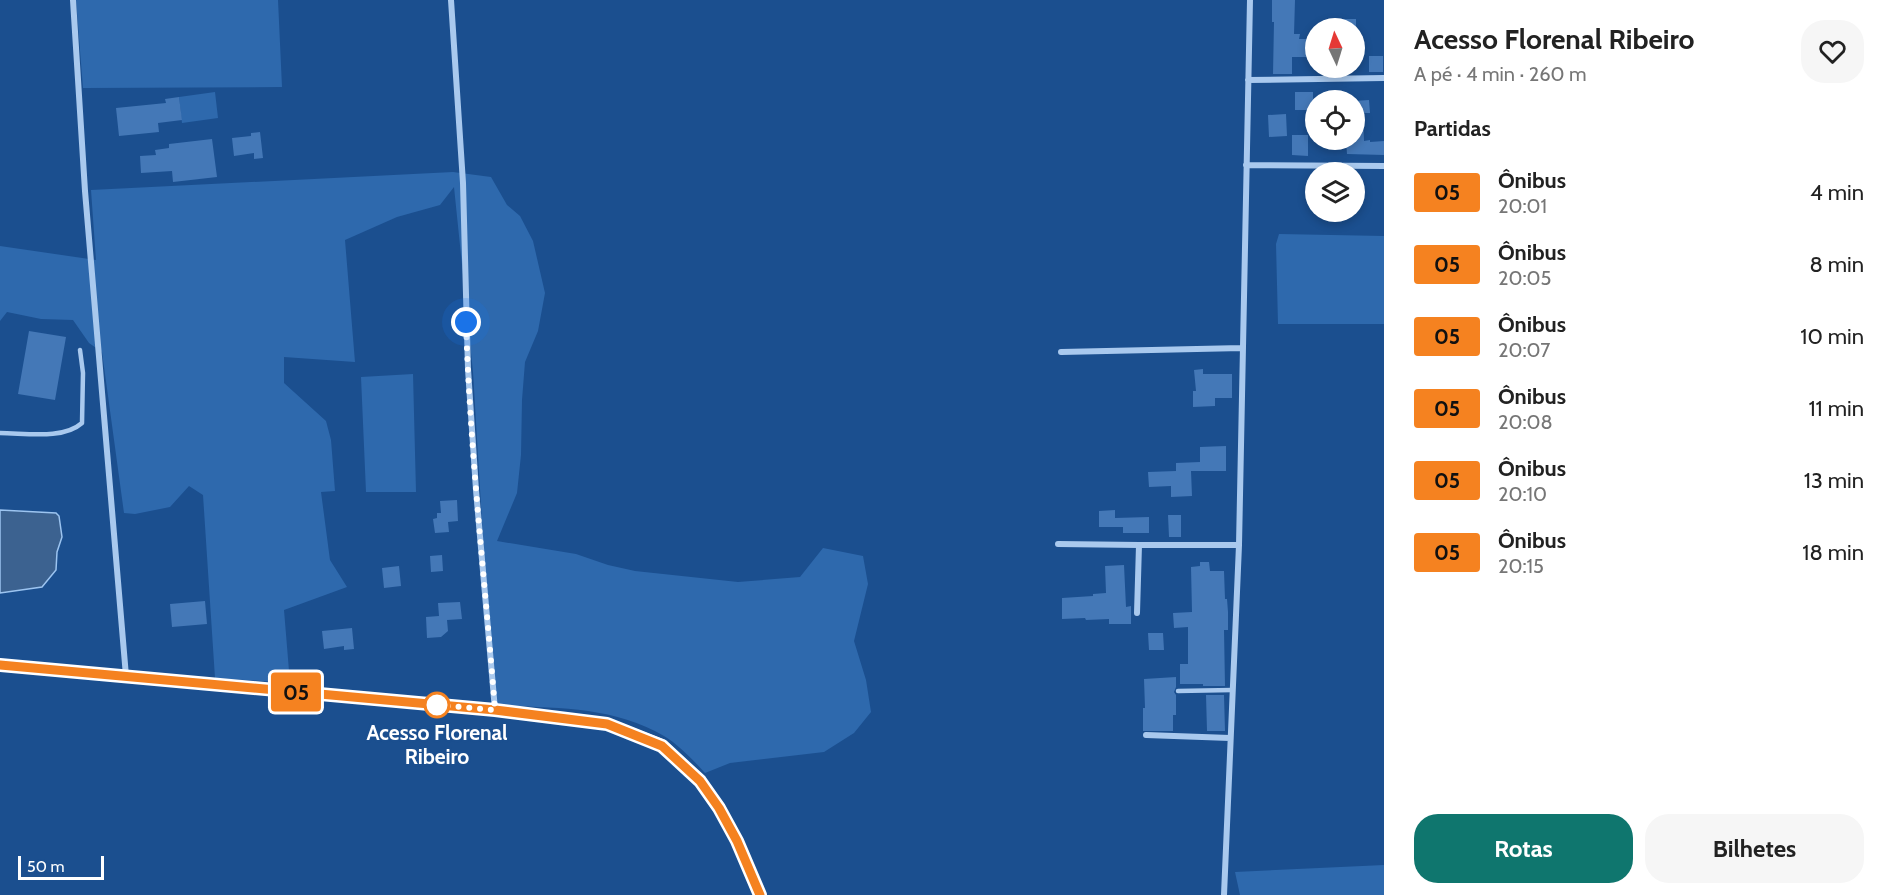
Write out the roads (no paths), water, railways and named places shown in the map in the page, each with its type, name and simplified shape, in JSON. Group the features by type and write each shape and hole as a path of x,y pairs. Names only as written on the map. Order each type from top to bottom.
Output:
{"street":[{"path":"73,0 85,191 126,676"},
{"path":"451,0 463,183 468,369 495,710"},
{"path":"1224,895 1239,544 1250,0"},
{"path":"1248,80 1384,78"},
{"path":"1246,165 1384,166"},
{"path":"1061,352 1242,348"},
{"path":"1058,544 1239,544"},
{"path":"1137,613 1139,545"},
{"path":"0,665 495,710 607,724 662,746 700,781 719,808 737,841 760,895"},
{"path":"1146,735 1230,738"}],"lane":[{"path":"0,433 66,433 82,423 83,373 80,350"},
{"path":"1178,691 1232,690"}],"place":[{"name":"Acesso Florenal Ribeiro","path":"437,705"}]}
